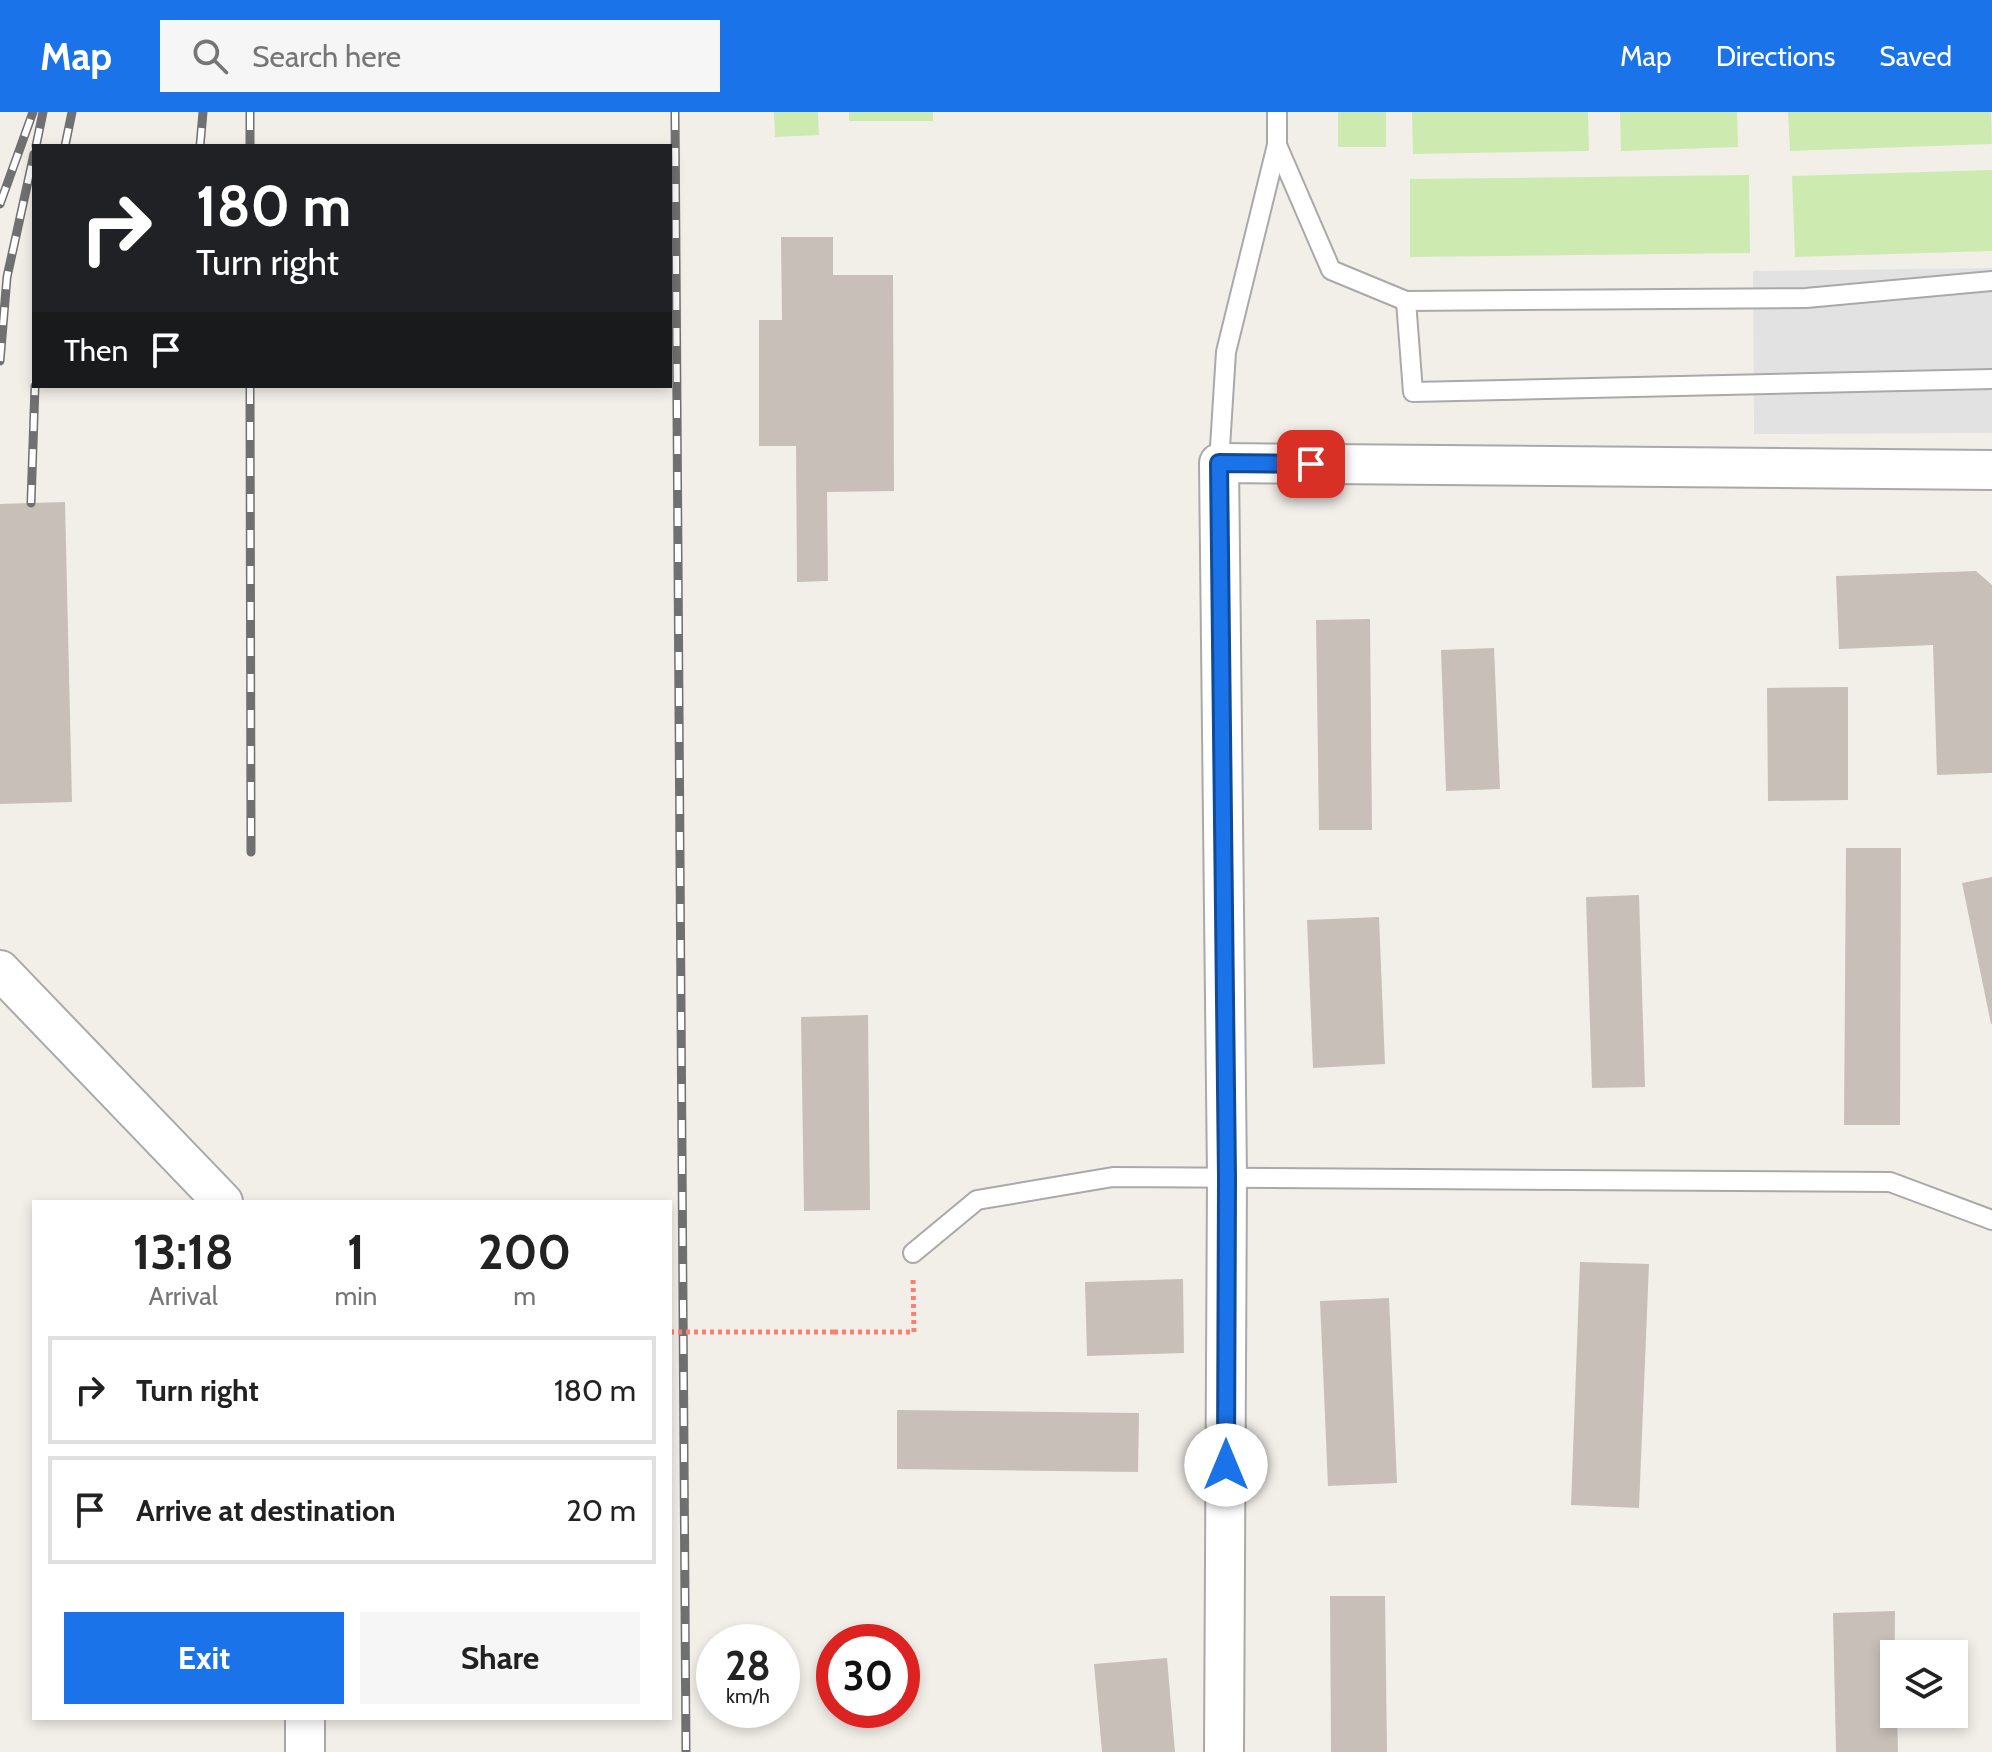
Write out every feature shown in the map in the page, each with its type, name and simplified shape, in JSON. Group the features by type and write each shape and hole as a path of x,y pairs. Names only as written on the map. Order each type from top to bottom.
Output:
{"street":[{"path":"1224,1752 1227,1178 1219,463 1992,470"},
{"path":"0,970 221,1200"},
{"path":"305,1720 305,1752"}],"lane":[{"path":"1219,463 1226,352 1277,145 1277,112"},
{"path":"1277,145 1331,270 1406,301 1806,298 1992,281"},
{"path":"1406,301 1413,392 1992,379"},
{"path":"913,1253 977,1200 1113,1177 1890,1182 1992,1220"}],"path":[{"path":"672,1332 914,1332 913,1253"}],"green space":[{"path":"774,112 818,112 819,135 775,137"},
{"path":"849,112 933,112 933,121 849,121"},
{"path":"1338,112 1386,112 1386,147 1338,147"},
{"path":"1412,112 1588,112 1589,151 1413,154"},
{"path":"1620,112 1737,112 1738,147 1621,151"},
{"path":"1788,112 1991,112 1992,144 1790,151"},
{"path":"1992,170 1992,251 1795,257 1792,176"},
{"path":"1749,175 1750,253 1410,257 1410,179"}],"shaded area":[{"path":"1992,268 1992,433 1754,434 1753,271"}],"building":[{"path":"781,237 833,237 833,275 893,275 894,491 827,492 828,581 797,582 796,446 759,446 759,320 782,320"},
{"path":"65,502 72,802 0,804 0,504"},
{"path":"1976,571 1992,585 1992,773 1937,775 1933,645 1839,649 1836,576"},
{"path":"1370,619 1372,830 1319,830 1316,620"},
{"path":"1494,648 1500,789 1446,791 1441,650"},
{"path":"1848,687 1848,800 1768,801 1767,688"},
{"path":"1846,848 1901,848 1900,1125 1844,1125"},
{"path":"1992,877 1992,1024 1991,1024 1962,883"},
{"path":"1639,895 1645,1087 1592,1088 1586,897"},
{"path":"1379,917 1385,1064 1313,1068 1307,920"},
{"path":"868,1015 870,1210 804,1211 801,1017"},
{"path":"1580,1262 1649,1264 1639,1508 1571,1505"},
{"path":"1183,1279 1184,1353 1087,1356 1085,1282"},
{"path":"1389,1298 1397,1483 1328,1486 1320,1301"},
{"path":"897,1410 1139,1413 1138,1472 897,1469"},
{"path":"1330,1596 1385,1596 1387,1752 1331,1752"},
{"path":"1895,1611 1895,1640 1880,1640 1880,1728 1897,1728 1898,1752 1836,1752 1833,1613"},
{"path":"1167,1658 1175,1752 1102,1752 1094,1664"}],"railway":[{"path":"0,204 33,112"},
{"path":"36,144 43,112"},
{"path":"65,144 72,112"},
{"path":"200,144 203,112"},
{"path":"250,112 250,144"},
{"path":"675,112 686,1752"},
{"path":"0,361 7,277 32,163"},
{"path":"31,503 35,388"},
{"path":"250,388 251,852"}],"route":[{"path":"1226,1465 1227,1178 1219,463 1311,464"}]}
